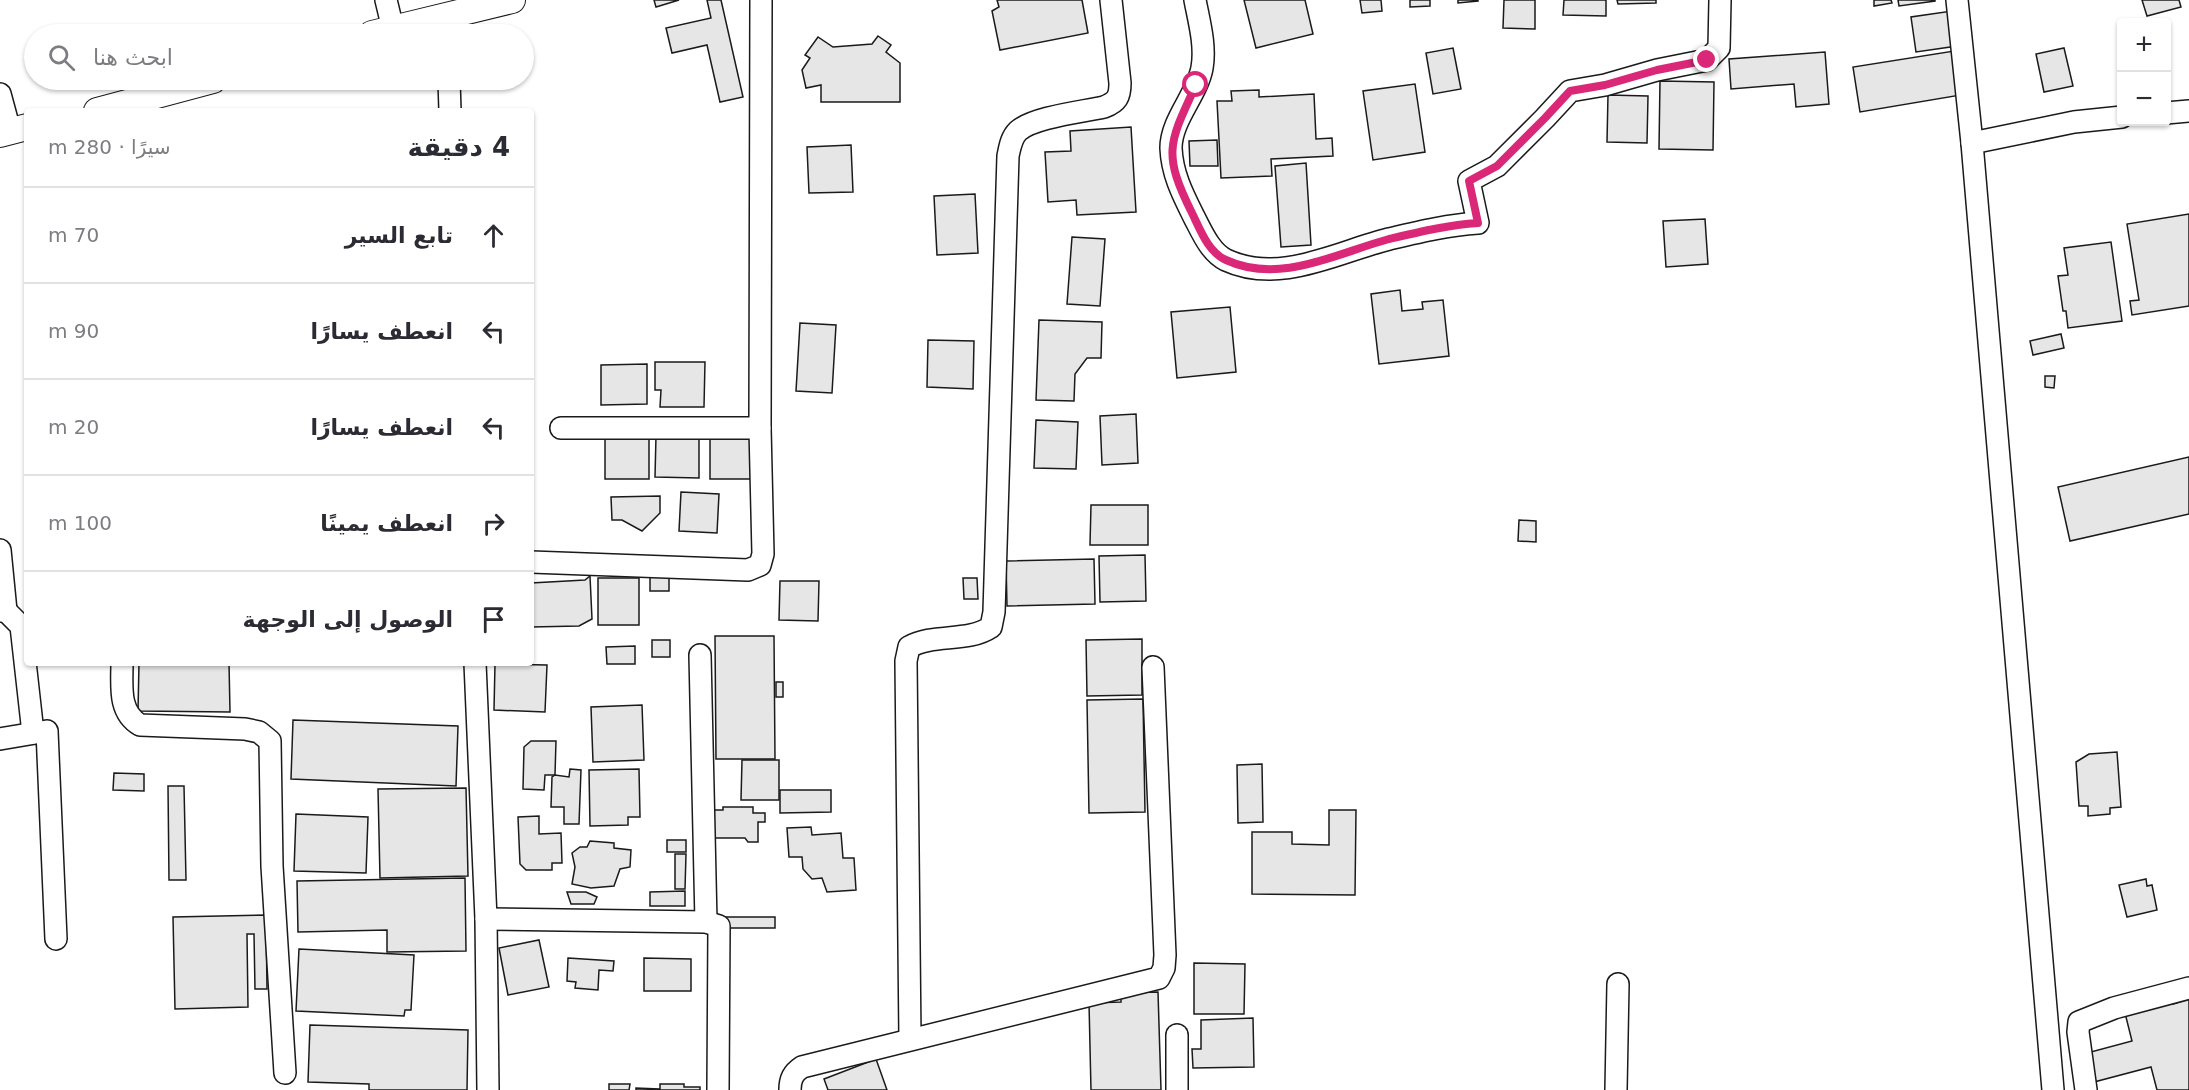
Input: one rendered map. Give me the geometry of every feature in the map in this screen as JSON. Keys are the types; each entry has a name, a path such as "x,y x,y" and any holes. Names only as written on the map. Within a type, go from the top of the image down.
{"main road":[{"path":"451,24 512,0"},
{"path":"126,108 182,90"}],"street":[{"path":"383,24 386,0"},
{"path":"534,562 748,570 760,565 763,554 760,428 761,0"},
{"path":"910,1038 906,661 909,647 920,641 980,634 991,627 994,612 1010,142 1018,131 1032,122 1114,103 1120,94 1120,82 1111,0"},
{"path":"1195,0 1203,50 1202,68 1171,145 1173,167 1181,191 1207,243 1224,259 1249,267 1281,268 1315,264 1388,240 1451,225 1478,223 1469,181 1497,166 1570,91 1605,85 1657,70 1707,60 1719,48 1720,0"},
{"path":"1957,0 1972,143 2053,1090"},
{"path":"449,90 450,108"},
{"path":"0,94 12,130"},
{"path":"2171,113 2189,111"},
{"path":"1972,143 2074,122 2117,117"},
{"path":"561,428 760,428"},
{"path":"0,550 3,611 21,626 24,653"},
{"path":"3,611 24,609"},
{"path":"700,655 706,922"},
{"path":"25,666 33,733"},
{"path":"122,666 125,710 130,719 140,725 246,729 259,732 270,741 272,866 285,1073"},
{"path":"475,666 486,920 488,1090"},
{"path":"790,1090 795,1072 802,1067 910,1038 1159,978 1164,968 1165,955 1153,667"},
{"path":"0,738 47,731 56,939"},
{"path":"486,920 706,922 719,926 718,1090"},
{"path":"1616,1090 1618,984"},
{"path":"2086,1090 2078,1032 2079,1022 2114,1008 2189,987"},
{"path":"1177,1035 1178,1090"}],"building":[{"path":"654,0 679,0 656,7"},
{"path":"707,0 721,0 743,97 720,102 707,45 672,53 666,28 711,18"},
{"path":"997,0 1082,0 1088,33 1000,50 992,11 999,7"},
{"path":"1244,0 1305,0 1313,34 1256,48"},
{"path":"1360,0 1381,0 1382,11 1362,13"},
{"path":"1410,0 1430,0 1430,6 1410,7"},
{"path":"1458,0 1478,0 1478,1 1458,3"},
{"path":"1504,0 1535,0 1535,29 1503,28"},
{"path":"1564,0 1606,0 1606,16 1563,15"},
{"path":"1617,0 1656,0 1656,3 1618,4"},
{"path":"1874,0 1891,0 1892,3 1874,6"},
{"path":"1898,0 1935,0 1935,1 1899,6"},
{"path":"2142,0 2179,0 2181,7 2147,16"},
{"path":"1952,11 1957,46 1916,52 1911,17"},
{"path":"878,36 891,45 886,52 900,63 900,102 821,102 821,85 806,88 802,70 810,58 805,55 818,37 833,47 872,44"},
{"path":"1453,48 1461,89 1433,94 1426,53"},
{"path":"2064,48 2073,86 2044,92 2036,54"},
{"path":"1954,51 1961,95 1860,112 1853,67"},
{"path":"1825,52 1829,104 1796,107 1794,84 1731,89 1729,59"},
{"path":"1660,81 1714,82 1713,150 1659,149"},
{"path":"1415,84 1425,152 1373,160 1363,91"},
{"path":"1259,90 1259,97 1314,94 1316,139 1332,138 1333,156 1271,159 1272,176 1221,178 1217,101 1232,101 1231,91"},
{"path":"1608,95 1648,96 1647,143 1607,142"},
{"path":"1131,127 1136,212 1077,215 1076,200 1048,202 1045,152 1071,151 1070,131"},
{"path":"1217,140 1218,166 1190,166 1189,141"},
{"path":"851,145 853,192 809,193 807,147"},
{"path":"1306,163 1311,245 1281,247 1275,166"},
{"path":"975,194 978,253 937,255 934,196"},
{"path":"2189,214 2189,306 2132,315 2130,301 2139,300 2127,224"},
{"path":"1705,219 1708,264 1666,267 1663,221"},
{"path":"1072,237 1105,239 1100,306 1067,304"},
{"path":"2111,242 2122,321 2068,328 2058,276 2068,275 2064,248"},
{"path":"1400,290 1402,311 1423,309 1422,302 1443,300 1449,356 1379,364 1371,294"},
{"path":"1230,307 1236,372 1177,378 1171,312"},
{"path":"1039,320 1102,322 1101,358 1087,358 1075,374 1074,401 1036,400"},
{"path":"800,323 836,325 832,393 796,391"},
{"path":"2061,334 2064,348 2033,355 2030,341"},
{"path":"928,340 974,341 973,389 927,387"},
{"path":"655,362 705,362 704,407 660,407 661,390 655,390"},
{"path":"647,364 647,404 601,405 601,365"},
{"path":"2045,376 2055,376 2054,388 2045,387"},
{"path":"1136,414 1138,463 1102,465 1100,416"},
{"path":"1036,420 1078,422 1076,469 1034,468"},
{"path":"656,436 699,436 699,478 655,477"},
{"path":"605,437 649,438 649,479 605,479"},
{"path":"710,437 754,437 753,479 710,479"},
{"path":"2189,457 2189,514 2070,541 2058,487"},
{"path":"681,492 719,494 717,533 679,531"},
{"path":"660,496 660,513 642,531 622,520 612,520 611,497"},
{"path":"1091,505 1148,505 1148,545 1090,545"},
{"path":"1519,520 1536,521 1536,542 1518,541"},
{"path":"1145,555 1146,601 1100,602 1099,556"},
{"path":"1094,559 1095,604 1007,606 1006,561"},
{"path":"590,576 592,619 579,626 534,627 534,583 585,580"},
{"path":"650,576 669,577 669,591 650,591"},
{"path":"598,578 639,578 639,625 598,625"},
{"path":"963,578 977,578 978,599 964,599"},
{"path":"780,581 819,581 818,621 779,620"},
{"path":"715,636 774,636 775,759 716,759"},
{"path":"1142,639 1142,695 1087,696 1086,640"},
{"path":"652,640 670,640 670,657 652,657"},
{"path":"635,646 635,664 607,664 606,647"},
{"path":"547,665 545,712 494,710 495,666"},
{"path":"139,666 229,666 230,712 138,711"},
{"path":"776,682 783,682 783,697 776,697"},
{"path":"1143,699 1145,812 1089,813 1087,700"},
{"path":"642,705 644,760 593,762 591,707"},
{"path":"293,720 458,726 456,786 291,779"},
{"path":"531,741 556,741 555,775 545,775 544,790 523,789 524,747"},
{"path":"2117,752 2121,807 2110,808 2110,814 2088,816 2088,806 2079,806 2076,762 2089,754"},
{"path":"742,760 779,760 779,800 741,800"},
{"path":"1262,764 1263,822 1238,823 1237,765"},
{"path":"570,769 581,770 579,824 564,824 564,807 551,807 552,777 555,775 569,777"},
{"path":"639,769 640,817 628,817 628,825 590,826 589,770"},
{"path":"114,773 144,774 144,791 113,790"},
{"path":"168,786 184,786 186,880 169,880"},
{"path":"466,788 468,876 380,878 378,789"},
{"path":"780,790 831,790 831,812 780,813"},
{"path":"723,807 753,807 753,813 765,813 765,822 758,822 758,842 748,842 745,838 713,838 713,810 723,810"},
{"path":"1329,810 1356,810 1355,895 1252,894 1252,832 1292,832 1292,844 1329,845"},
{"path":"296,814 368,817 366,873 294,871"},
{"path":"539,816 539,834 561,833 562,863 552,863 552,870 526,870 520,864 518,817"},
{"path":"811,827 812,835 841,833 843,858 854,858 856,890 827,892 822,878 812,879 803,869 802,857 789,857 787,828"},
{"path":"667,840 686,840 686,852 667,852"},
{"path":"590,841 614,843 614,848 631,850 630,867 620,869 614,886 591,888 572,884 575,867 572,853 580,847 587,847"},
{"path":"675,854 686,854 685,889 675,889"},
{"path":"465,878 466,951 387,952 387,930 298,932 297,881"},
{"path":"2146,879 2147,886 2152,885 2157,910 2127,917 2119,885"},
{"path":"685,891 685,906 650,906 650,892"},
{"path":"567,892 586,892 597,897 594,904 571,904"},
{"path":"266,915 267,989 255,989 254,934 247,934 248,1007 175,1009 173,917"},
{"path":"720,917 775,917 775,928 720,928"},
{"path":"539,940 549,987 508,995 499,948"},
{"path":"299,949 414,955 411,1010 405,1010 404,1016 296,1011"},
{"path":"568,958 614,961 613,971 599,970 598,990 575,988 576,982 567,981"},
{"path":"644,958 691,959 691,991 644,991"},
{"path":"1194,963 1245,964 1244,1014 1194,1014"},
{"path":"1158,992 1161,1090 1091,1090 1089,1003 1121,1002 1121,993"},
{"path":"2171,997 2173,1004 2189,999 2189,1090 2157,1090 2151,1067 2094,1082 2087,1053 2132,1041 2124,1009"},
{"path":"1253,1018 1254,1067 1193,1068 1192,1049 1201,1049 1201,1020"},
{"path":"310,1025 468,1030 467,1090 369,1090 369,1084 308,1082"},
{"path":"876,1059 887,1090 828,1090 824,1079"},
{"path":"609,1084 630,1084 629,1090 609,1090"},
{"path":"660,1084 684,1084 684,1087 700,1087 700,1090 636,1090 636,1088 660,1089"}],"route":[{"path":"1196,85 1171,145 1173,167 1181,191 1207,243 1224,259 1249,267 1281,268 1315,264 1388,240 1451,225 1478,223 1469,181 1497,166 1570,91 1605,85 1657,70 1707,60"}]}
